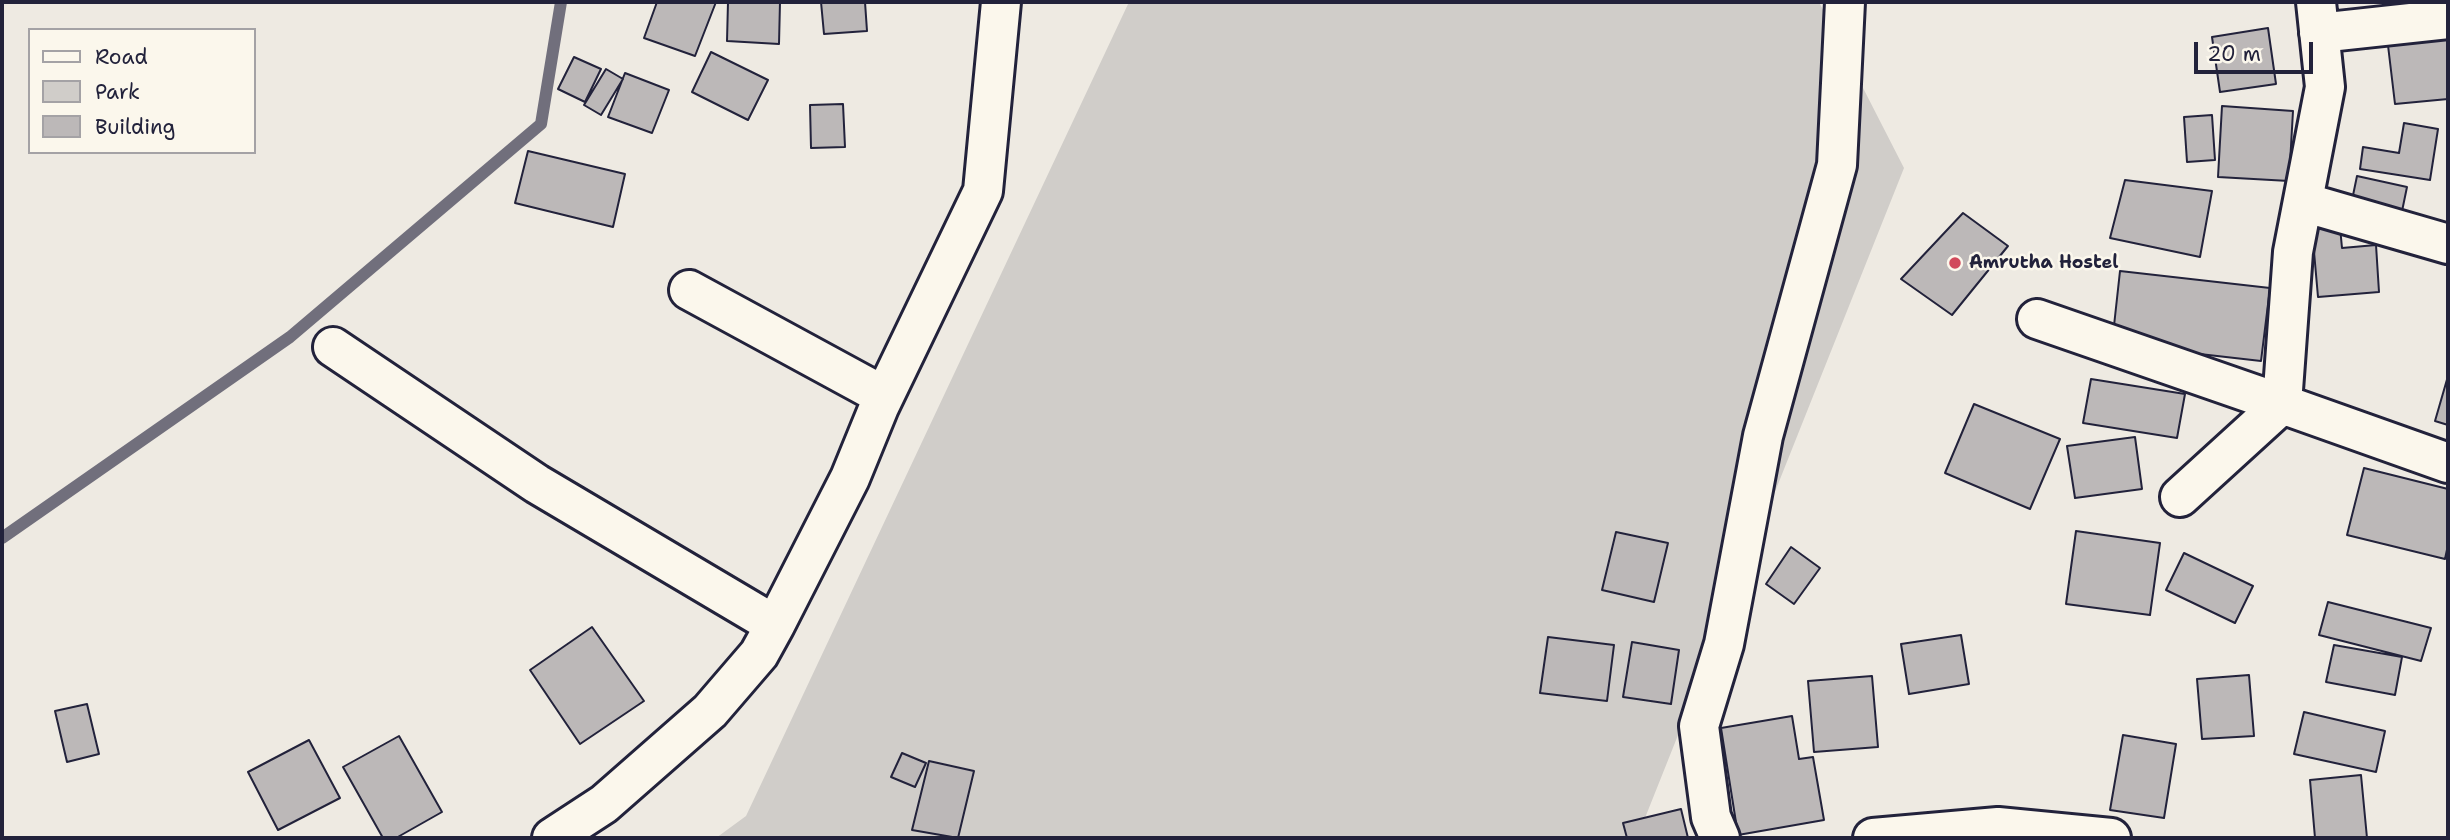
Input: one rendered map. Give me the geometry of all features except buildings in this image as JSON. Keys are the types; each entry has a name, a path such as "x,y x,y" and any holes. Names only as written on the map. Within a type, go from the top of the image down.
{"street":[{"path":"552,838 604,804 710,711 759,653 775,625 850,478 884,396 983,191 1001,2"},
{"path":"1720,838 1711,817 1699,726 1724,644 1763,436 1838,165 1845,2"},
{"path":"2180,497 2282,404 2293,252 2325,88 2317,17 2448,19"},
{"path":"2303,202 2448,244"},
{"path":"689,290 884,396"},
{"path":"2037,319 2448,463"},
{"path":"333,347 537,484 775,625"},
{"path":"1896,837 1998,827 2111,838"}],"green space":[{"path":"1129,2 1819,2 1904,168 1637,838 716,838 746,816"}],"waterway":[{"path":"2,538 290,337 541,124 561,2"}],"place":[{"name":"Amrutha Hostel","path":"1955,263"}]}
